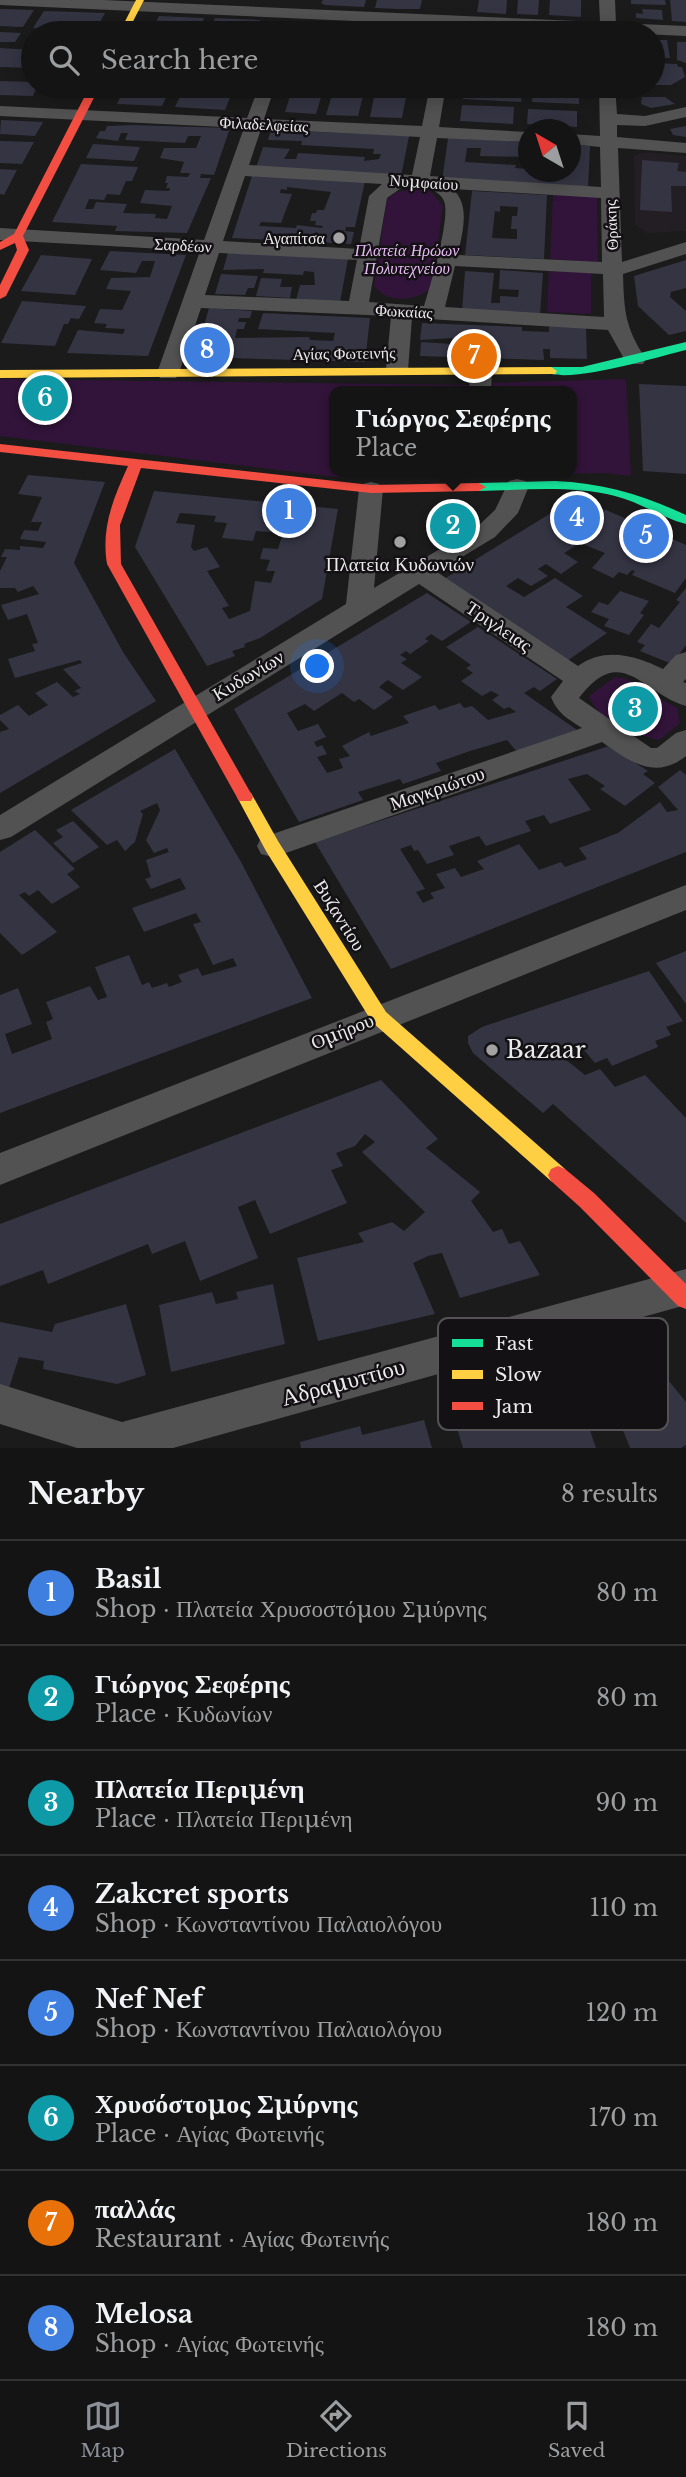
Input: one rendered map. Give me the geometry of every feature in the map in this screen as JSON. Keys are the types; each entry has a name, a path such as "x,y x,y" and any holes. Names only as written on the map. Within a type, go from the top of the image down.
{"street":[{"path":"0,0 295,7 402,21"},
{"path":"449,21 453,0"},
{"path":"607,0 608,21"},
{"path":"129,21 139,3"},
{"path":"665,31 686,31"},
{"path":"0,247 90,98"},
{"path":"169,373 263,98"},
{"path":"433,313 447,260 455,207 449,195 426,183 429,132 436,98"},
{"name":"Θράκης","path":"607,98 616,324 635,359"},
{"name":"Φιλαδελφείας","path":"0,111 518,136"},
{"path":"607,119 645,121 686,113"},
{"path":"581,140 686,148"},
{"name":"Νυμφαίου","path":"238,170 610,193"},
{"path":"358,308 378,195 399,181"},
{"path":"0,296 23,250 9,235"},
{"name":"Σαρδέων","path":"9,235 366,255"},
{"path":"447,260 614,269 686,248"},
{"name":"Φωκαίας","path":"193,301 616,324"},
{"path":"397,370 402,311"},
{"name":"Αγίας Φωτεινής","path":"0,374 397,370 481,382 582,371 686,346"},
{"path":"0,448 371,489 475,479 517,486 565,486 604,490 631,496 686,520"},
{"name":"Βυζαντίου","path":"136,464 110,527 108,547 114,564 272,846 379,1017 587,1200 684,1292"},
{"name":"Κυδωνίων","path":"0,829 486,532 506,513 517,486"},
{"path":"359,609 371,489"},
{"name":"Τριγλειας","path":"419,572 579,679"},
{"path":"686,661 676,690 626,662 614,660 600,665 579,679 565,697 568,705 603,731 655,760 667,756 686,740"},
{"name":"Μαγκριώτου","path":"272,846 603,731"},
{"name":"Ομήρου","path":"0,1169 686,897"},
{"name":"Αδραμυττίου","path":"589,1318 684,1292"},
{"name":"Αδραμυττίου","path":"0,1405 123,1445 438,1359"}],"shaded area":[{"path":"645,152 686,156 686,231 647,233 635,224 634,156"}],"green space":[{"name":"Πλατεία Ηρώων Πολυτεχνείου","path":"415,189 430,191 443,206 432,288 418,296 394,298 374,286 387,199 397,192"},
{"path":"553,195 597,197 598,262 550,259"},
{"path":"549,269 591,271 591,314 547,312"},
{"path":"0,379 468,385 329,386 329,476 0,436"},
{"path":"626,379 631,476 577,473 577,386 493,386 493,383"},
{"path":"615,677 627,679 677,708 680,723 659,740 618,726 609,720 600,713 589,696"}],"building":[{"path":"323,0 366,0 364,7 325,5 321,3"},
{"path":"377,0 422,0 420,9 396,9 375,8"},
{"path":"479,0 507,0 506,14 477,12"},
{"path":"518,0 539,0 538,15 517,14"},
{"path":"550,0 581,0 581,17 549,15"},
{"path":"631,0 665,0 666,5 631,4"},
{"path":"670,0 686,0 686,22 672,21"},
{"path":"0,9 34,10 27,21 21,21 21,27 0,26"},
{"path":"642,9 662,10 663,20 636,18 636,13 643,14"},
{"path":"44,11 105,13 101,21 38,21"},
{"path":"159,16 204,18 203,21 156,21"},
{"path":"215,18 260,20 260,21 214,21"},
{"path":"0,32 21,33 15,42 0,42"},
{"path":"665,40 667,40 670,58 665,58"},
{"path":"677,42 686,42 686,63 677,60"},
{"path":"0,48 21,49 21,68 0,67"},
{"path":"665,64 682,67 685,77 671,85 665,85"},
{"path":"0,81 21,82 21,96 0,95"},
{"path":"665,97 675,104 651,108 641,104 642,98"},
{"path":"120,98 166,98 162,106 117,104"},
{"path":"179,98 230,98 225,110 175,107"},
{"path":"289,98 321,98 316,114 285,112"},
{"path":"331,98 362,98 358,116 326,115"},
{"path":"374,98 406,98 402,118 370,117"},
{"path":"463,98 521,98 521,102"},
{"path":"532,98 579,98 579,104 532,102"},
{"path":"462,105 514,107 513,124 460,121"},
{"path":"528,109 577,111 577,119 527,119"},
{"path":"1,120 43,122 35,136 0,134"},
{"path":"107,126 230,128 214,175 201,174 200,178 211,178 187,233 115,231 117,226 52,222 81,164 138,167 132,181 126,181 120,195 107,194 104,200 89,199 85,209 93,209 96,202 127,204 123,213 156,214 155,218 167,219 172,206 140,203 145,190 169,191 170,188 166,188 168,183 165,183 167,176 188,177 190,173 180,173 184,162 160,158 164,148 196,148 201,136 188,136 185,143 125,140 128,133 121,133 118,141 96,138"},
{"path":"686,126 686,137 673,135 670,129"},
{"path":"271,130 409,136 401,176 256,168 263,147 290,149 284,159 296,159 298,153 365,157 364,161 379,159 381,154 373,154 374,149 301,145 302,141 268,140"},
{"path":"448,138 518,142 518,157 480,156 481,148 467,148 465,162 516,165 518,182 581,182 581,146 590,146 588,188 442,181"},
{"path":"0,141 34,142 22,164 0,163"},
{"path":"93,144 140,147 134,161 86,158"},
{"path":"642,160 679,163 677,171 686,172 686,186 671,186 672,212 640,210"},
{"path":"0,169 17,170 4,195 0,194"},
{"path":"252,176 365,181 355,227 346,227 345,231 354,232 351,244 232,238","holes":["287,187 331,192 324,210 312,213 310,221 316,221 315,225 323,226 322,228 297,225 296,228 259,226 261,222 281,223 292,194 280,193 281,189 287,190"]},
{"path":"472,191 547,195 544,259 465,255","holes":["500,206 518,207 517,216 512,216 511,229 517,229 517,239 492,238 495,211 500,212"]},
{"path":"110,251 186,255 148,356 67,353 78,330 123,334 125,329 105,328 107,324 94,323 100,309 122,310 131,291 106,289 111,278 150,277 155,261 142,261 136,273 100,270"},
{"path":"228,253 348,259 340,302 296,300 300,285 315,285 314,272 304,271 303,275 263,273 264,269 223,270"},
{"path":"41,255 92,259 75,295 21,291"},
{"path":"686,260 686,288 671,292 670,297 686,311 686,331 669,335 638,306 634,276"},
{"path":"500,270 543,273 540,315 462,311 465,271 494,273 491,303 500,303 500,296 518,297 519,290 499,289"},
{"path":"221,274 258,276 254,288 248,288 245,295 215,294"},
{"path":"261,278 282,279 280,287 292,287 290,298 256,296"},
{"path":"22,301 86,306 79,319 71,318 68,324 64,324 55,346 1,343"},
{"path":"209,308 252,311 250,318 239,318 238,322 246,322 244,329 237,329 235,338 309,337 310,340 333,341 335,333 258,329 263,313 370,318 365,362 195,357"},
{"path":"422,323 522,327 522,331 549,332 549,325 586,328 587,359 550,358 550,349 543,349 544,360 420,356 421,342 452,344 452,338 420,340"},
{"path":"639,384 686,386 686,474 643,471"},
{"path":"28,475 105,482 74,563 123,652 156,701 0,793 0,732 9,729 0,720 0,715 18,705 29,716 48,705 35,693 57,682 73,697 80,694 74,691 81,688 63,669 82,663 80,660 15,678 8,659 35,651 32,644 38,643 27,614 8,620 1,605 39,594 33,586 18,592 15,588 0,588 0,571 7,557 1,557 5,549 20,550 20,546 43,548 46,542 20,539 24,530 38,531 42,522 31,522 42,497 18,494"},
{"path":"154,491 338,509 322,599 260,638 244,644 245,647 232,651 235,656 207,666 135,547","holes":["180,513 216,516 214,522 227,523 222,538 253,541 256,531 283,533 278,549 263,548 260,559 270,560 266,571 275,571 271,583 255,581 250,611 229,619 222,608 229,606 207,571 220,567 207,547 194,551 191,547 195,525 176,523"]},
{"path":"556,510 606,510 686,545 686,578 675,593 632,575 635,571 632,570 627,575 619,572 613,578 592,568 605,553 580,543 564,553 578,562 561,574 546,564 538,569 548,576 531,586 518,578 506,586 524,597 555,578 583,596 566,607 607,633 567,661 444,579"},
{"path":"686,588 686,645 672,664 640,651 645,645 637,642 651,624 659,628 680,602 676,600"},
{"path":"620,591 649,601 640,613 644,615 629,635 604,626 609,619 591,612 599,602 608,605"},
{"path":"427,593 471,622 442,641 431,634 425,639 429,641 410,654 406,651 400,655 407,659 401,663 422,677 403,690 388,680 385,682 379,687 393,697 374,710 359,699 354,702 342,693 314,711 305,704 287,713 298,731 318,724 326,737 314,742 317,747 322,745 327,754 317,757 327,773 343,768 339,759 350,756 342,746 369,732 371,736 409,723 403,716 435,705 439,710 460,703 464,708 472,706 488,720 516,712 509,707 504,709 492,700 499,695 491,691 482,696 461,681 473,673 466,668 471,665 446,647 478,627 557,679 540,691 534,687 524,693 577,730 518,753 507,740 470,751 436,763 441,771 403,784 400,779 358,792 363,800 299,822 234,709"},
{"path":"609,746 648,771 643,774 655,783 625,806 600,789 605,786 587,774 568,779 591,810 550,824 544,815 525,821 531,831 486,846 479,836 449,846 454,855 427,864 418,850 414,851 411,845 400,849 425,889 416,892 423,903 434,898 430,893 445,888 436,874 455,868 461,877 484,869 477,861 519,844 539,870 561,862 565,867 587,859 579,848 618,833 660,802 667,812 678,810 658,787 680,770 686,775 686,852 391,969 315,842"},
{"path":"175,749 241,862 312,998 0,1113 0,995 18,988 32,1024 5,1034 12,1054 52,1039 46,1022 53,1019 46,1002 90,986 98,1000 107,997 95,967 129,955 142,985 149,982 152,988 167,983 169,987 182,982 178,975 198,968 202,976 237,966 233,958 213,965 193,924 201,922 196,913 144,932 132,908 186,889 180,878 151,889 145,879 151,877 146,860 169,852 167,848 154,853 146,840 160,810 157,803 140,811 143,814 135,842 125,851 117,840 107,845 71,810"},
{"path":"73,821 99,847 73,863 53,843 63,837 56,830"},
{"path":"35,830 75,869 67,874 80,887 52,904 38,890 29,896 25,892 19,895 57,932 22,955 0,933 0,852"},
{"path":"686,951 686,1004 656,963"},
{"path":"649,971 683,1021 666,1027 671,1035 655,1041 658,1047 612,1066 607,1058 595,1063 583,1049 565,1059 585,1075 600,1069 615,1087 645,1075 686,1118 686,1223 553,1104 543,1113 473,1053 468,1043 468,1036 482,1027"},
{"path":"381,1080 438,1139 426,1148 480,1192 471,1201 493,1232 502,1229 509,1244 520,1241 540,1275 460,1298 442,1253 428,1256 413,1263 435,1314 318,1341 297,1258 364,1242 358,1233 392,1222 404,1231 425,1212 362,1152 375,1142 365,1134 355,1146 336,1153 343,1166 331,1170 347,1203 270,1234 255,1200 238,1207 258,1258 200,1281 185,1241 152,1254 148,1244 48,1284 43,1270 0,1286 0,1224"},
{"path":"273,1284 285,1344 171,1372 159,1305 212,1292 216,1304 238,1299 236,1292"},
{"path":"126,1304 146,1375 117,1384 43,1369 44,1361 19,1357 9,1388 0,1386 0,1322 52,1332 55,1324"},
{"path":"668,1380 686,1402 686,1445 681,1448 630,1448 623,1430 668,1430"},
{"path":"424,1420 432,1448 301,1448 300,1442 360,1426 362,1435"},
{"path":"458,1430 590,1430 596,1448 463,1448"}],"traffic: fast":[{"path":"551,371 582,371 686,346"},
{"path":"479,487 575,486 613,491 638,498 686,520"}],"traffic: slow":[{"path":"129,21 140,0"},
{"path":"0,374 551,371"},
{"path":"245,797 272,846 379,1017 558,1175"}],"traffic: jam":[{"path":"0,247 18,236 89,98"},
{"path":"0,296 23,250 18,236"},
{"path":"0,448 371,489 479,487"},
{"path":"136,464 120,500 113,525 114,564 245,797"},
{"path":"558,1175 587,1200 686,1299"}],"place":[{"name":"Αγαπίτσα","path":"339,238"},
{"name":"Melosa","path":"207,350"},
{"name":"παλλάς","path":"474,356"},
{"name":"Χρυσόστομος Σμύρνης","path":"45,398"},
{"name":"Basil","path":"289,511"},
{"name":"Zakcret sports","path":"577,518"},
{"name":"Γιώργος Σεφέρης","path":"453,526"},
{"name":"Nef Nef","path":"646,536"},
{"name":"Πλατεία Κυδωνιών","path":"400,542"},
{"name":"Πλατεία Περιμένη","path":"635,709"},
{"name":"Bazaar","path":"492,1050"}]}
